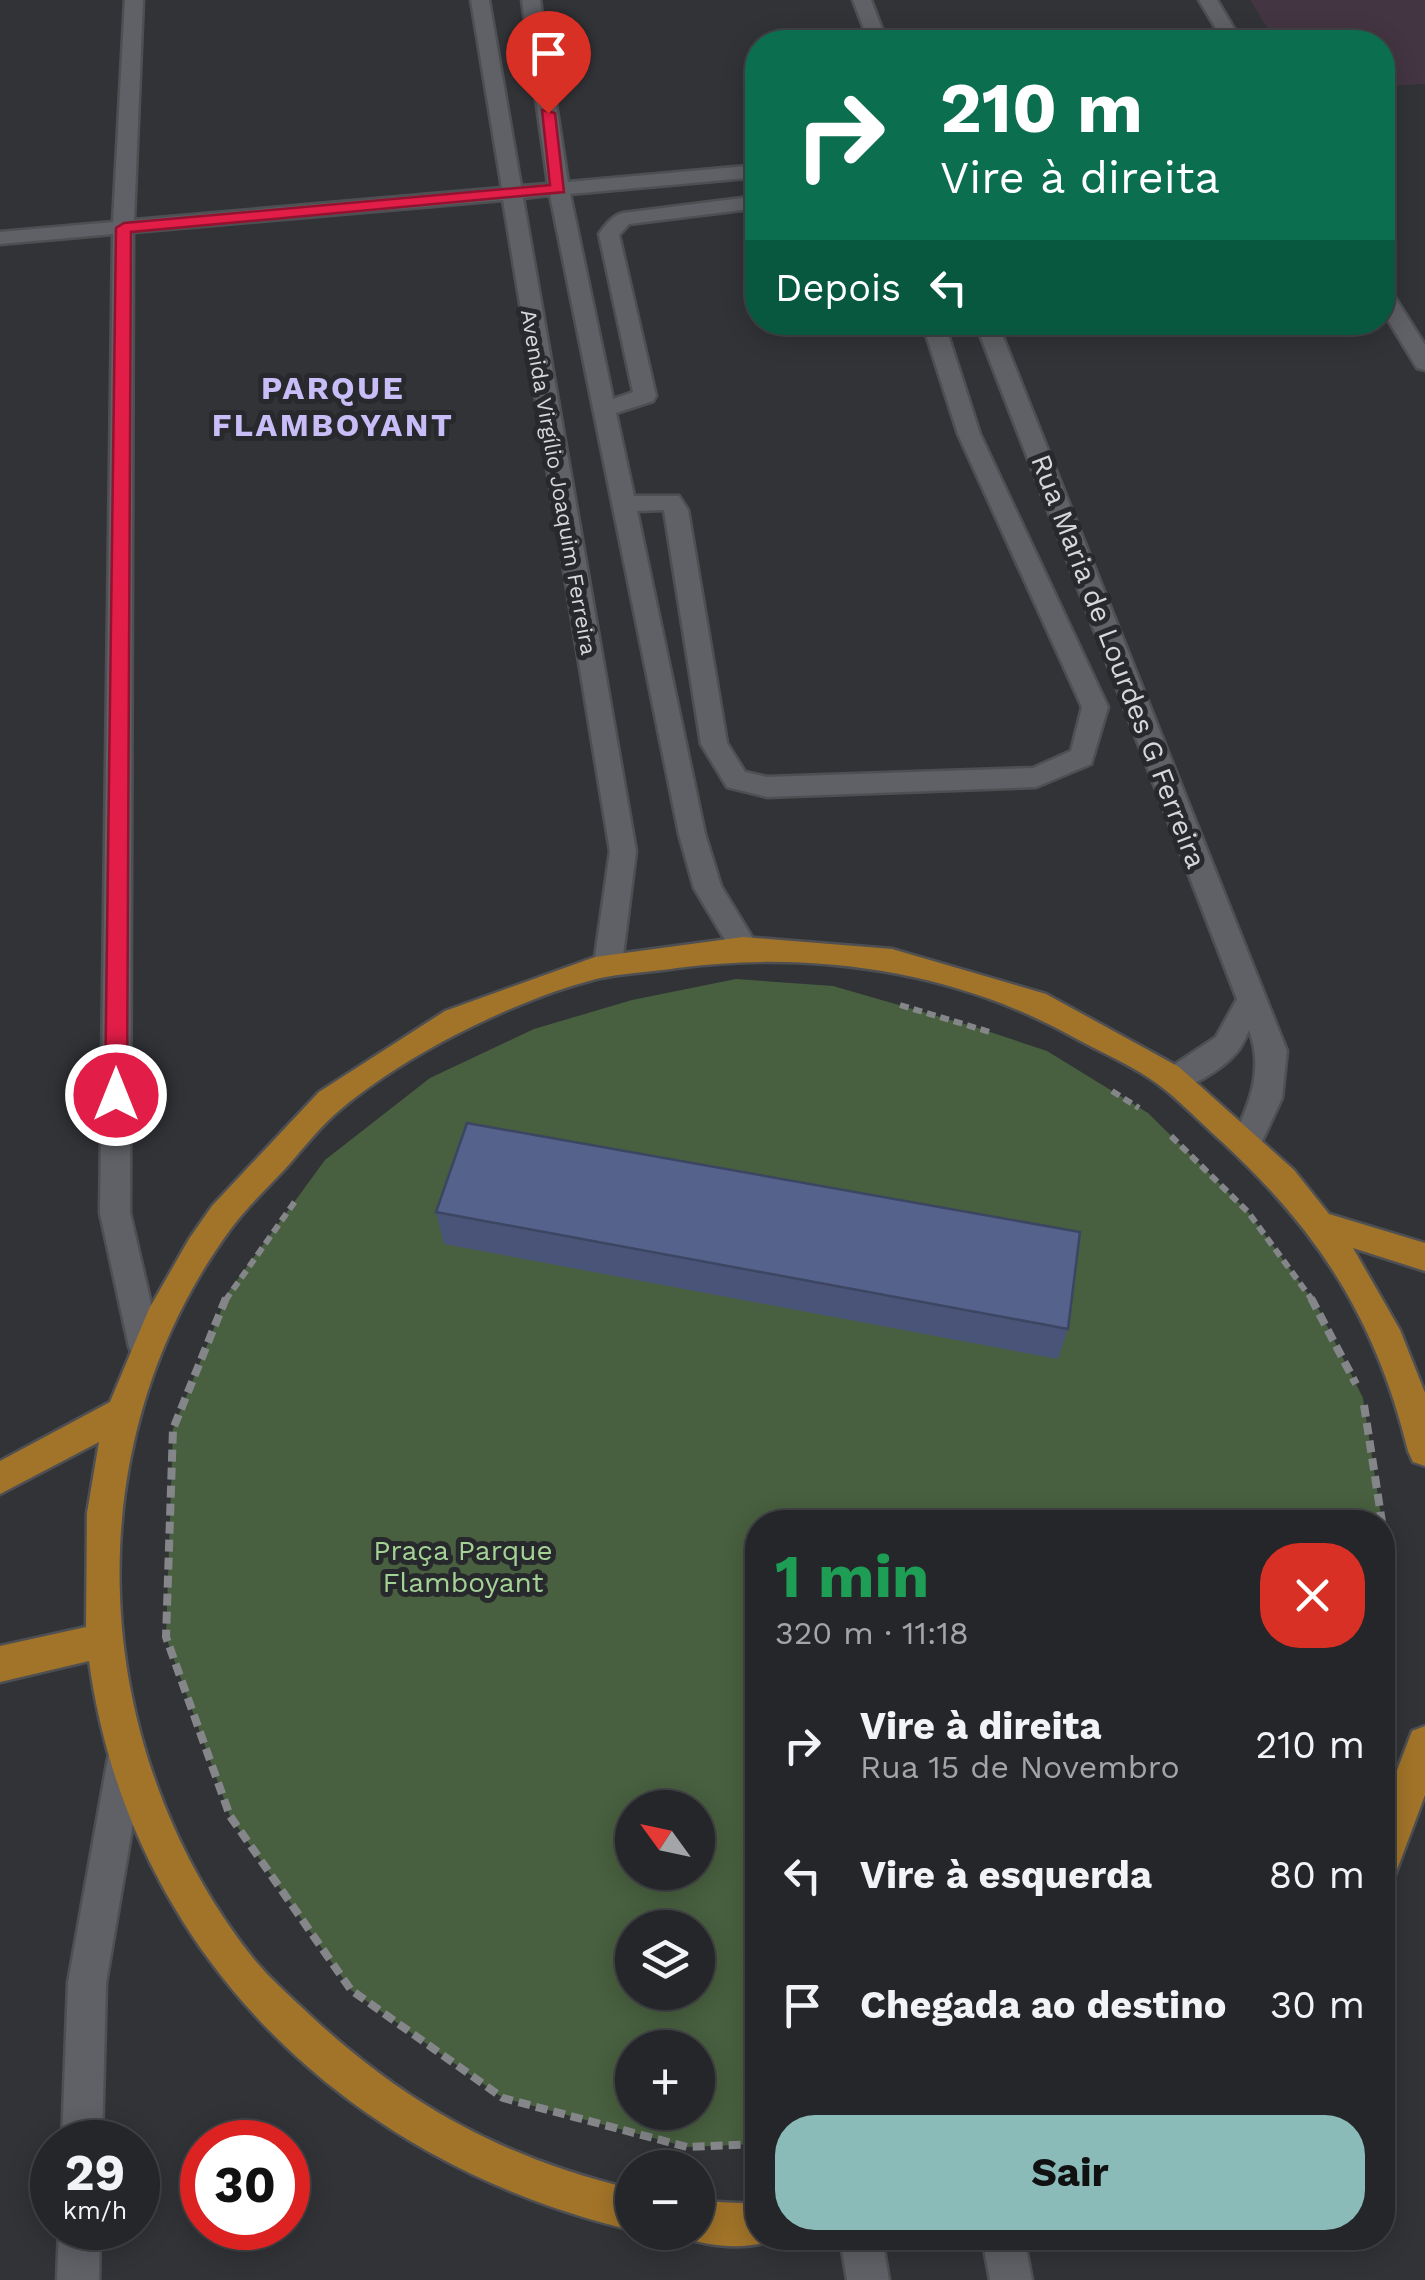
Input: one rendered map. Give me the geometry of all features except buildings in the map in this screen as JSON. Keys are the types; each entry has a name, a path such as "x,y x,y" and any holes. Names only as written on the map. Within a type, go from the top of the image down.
{"main road":[{"path":"615,2207 578,2199 450,2146 336,2070 243,1977 173,1871 126,1758 103,1641 100,1562 107,1485 123,1412 145,1348 191,1259 248,1180 315,1112 382,1061 454,1019 529,986 608,964 676,951 744,946 836,950 907,961 1013,991 1097,1029 1176,1079 1248,1139 1323,1226 1378,1315 1421,1408 1425,1451"},
{"path":"1323,1226 1425,1257"},
{"path":"0,1478 123,1412"},
{"path":"0,1664 103,1641"},
{"path":"1395,1828 1425,1748"},
{"path":"715,2223 745,2224"}],"street":[{"path":"134,0 124,228 115,1213 145,1348"},
{"name":"Avenida Virgílio Joaquim Ferreira","path":"480,0 509,193 623,851 608,964"},
{"name":"Avenida Virgílio Joaquim Ferreira","path":"531,0 558,189 692,834 708,888 744,946"},
{"path":"862,0 873,30"},
{"path":"1208,0 1227,30"},
{"path":"0,238 745,172"},
{"path":"604,410 644,396 609,234 623,218 745,204"},
{"path":"1395,313 1425,363"},
{"path":"624,504 662,499 670,501 676,510 714,744 736,780 767,787 1036,778 1082,756 1094,707 969,434 937,335"},
{"name":"Rua Maria de Lourdes G Ferreira","path":"991,335 1272,1051 1267,1098 1248,1139"},
{"path":"1176,1079 1226,1045 1252,998"},
{"path":"83,2120 87,1983 126,1758"},
{"path":"78,2280 79,2250"},
{"path":"863,2250 868,2280"},
{"path":"1006,2250 1012,2280"}],"path":[{"path":"886,1002 1011,1039"},
{"path":"1098,1082 1148,1113"},
{"path":"1163,1128 1248,1212 1317,1306 1363,1398 1380,1510"},
{"path":"304,1189 229,1292 173,1429 166,1637 230,1816 351,1990 503,2098 688,2148 745,2145"}],"shaded area":[{"path":"1250,0 1425,0 1425,84 1395,85 1395,30 1269,30"}],"green space":[{"name":"Praça Parque Flamboyant","path":"736,979 833,986 1047,1051 1148,1113 1248,1212 1317,1306 1363,1398 1380,1510 745,1510 745,2145 687,2147 623,2130 715,2130 715,2030 615,2030 615,2128 503,2098 351,1990 230,1816 166,1637 173,1429 229,1291 325,1160 430,1078 534,1029 632,1000"}],"district":[{"name":"PARQUE FLAMBOYANT","path":"333,406"}],"route":[{"path":"116,1095 124,228 558,189 548,113"}]}
